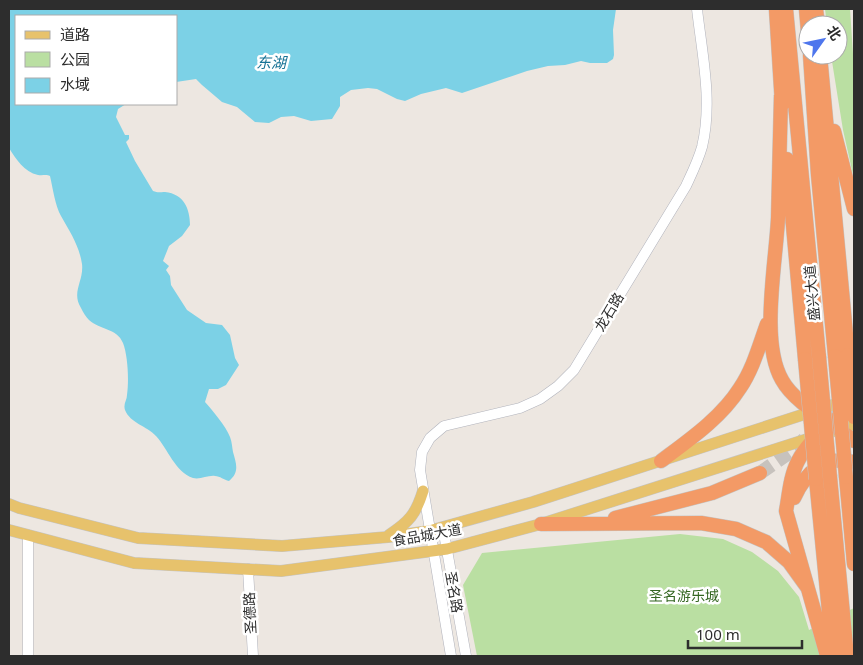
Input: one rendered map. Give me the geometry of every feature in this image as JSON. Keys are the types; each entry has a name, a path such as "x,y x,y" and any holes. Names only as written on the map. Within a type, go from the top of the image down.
{"highway":[{"path":"776,9 775,18 781,96 812,358"},
{"name":"盛兴大道","path":"786,9 812,358 833,579"},
{"name":"盛兴大道","path":"811,65 818,175 842,356 846,477 854,564"},
{"path":"821,65 842,356 854,417"},
{"path":"823,89 854,209"},
{"path":"781,96 778,218 771,311 771,345 774,364 782,381 795,397 854,441"},
{"path":"660,461 696,435 720,413 740,389 754,362 771,311"},
{"path":"827,656 786,510 797,462 815,437 835,426 854,400"},
{"path":"792,528 791,505 801,482 813,470 828,462 845,460 854,462"},
{"path":"593,524 712,493 760,472"},
{"path":"540,524 701,522 736,528 766,542 789,562 807,587"},
{"path":"833,579 833,656"},
{"path":"833,579 847,656"}],"main road":[{"name":"食品城大道","path":"9,504 138,538 282,546 388,537 443,528 533,502 814,411 854,400"},
{"path":"835,426 854,424"},
{"name":"食品城大道","path":"9,530 134,563 281,571 447,549 540,524 815,437"},
{"path":"388,537 411,519 418,508 423,490"}],"street":[{"name":"龙石路","path":"429,531 420,470 422,452 430,438 444,426 520,408 540,399 558,386 574,370 686,186 702,147 706,121 707,100 697,9"},
{"name":"圣名路","path":"443,528 466,656"},
{"name":"圣名路","path":"429,531 451,656"},
{"path":"28,535 28,656"},
{"name":"圣德路","path":"248,570 253,656"}],"green space":[{"path":"825,9 850,9 854,69 854,179 843,130 833,65 848,65 848,15 826,15"},
{"name":"圣名游乐城","path":"680,534 723,539 752,552 778,571 799,597 809,630 854,608 854,656 477,656 463,585 482,553"}],"water":[{"name":"东湖","path":"9,9 616,9 613,30 614,55 613,59 607,63 581,61 565,65 548,66 527,71 462,93 446,88 421,94 405,101 377,89 351,90 340,97 340,106 332,119 311,121 294,116 281,117 269,123 255,122 237,107 222,102 196,79 178,82 178,15 15,15 15,105 124,105 118,109 116,117 125,135 129,135 129,139 126,142 153,191 172,193 185,203 189,213 190,225 182,236 169,246 163,261 169,266 166,270 170,276 171,285 187,310 206,323 222,325 230,335 235,358 239,365 226,385 218,389 209,389 205,402 222,423 231,439 236,471 229,481 217,476 193,478 187,475 177,466 156,436 127,414 124,406 127,397 128,376 123,343 117,334 89,320 78,302 77,292 82,270 81,257 74,239 59,212 50,176 38,175 29,171 9,148"}],"tunnel":[{"path":"760,473 793,450 823,422 845,397"}]}
